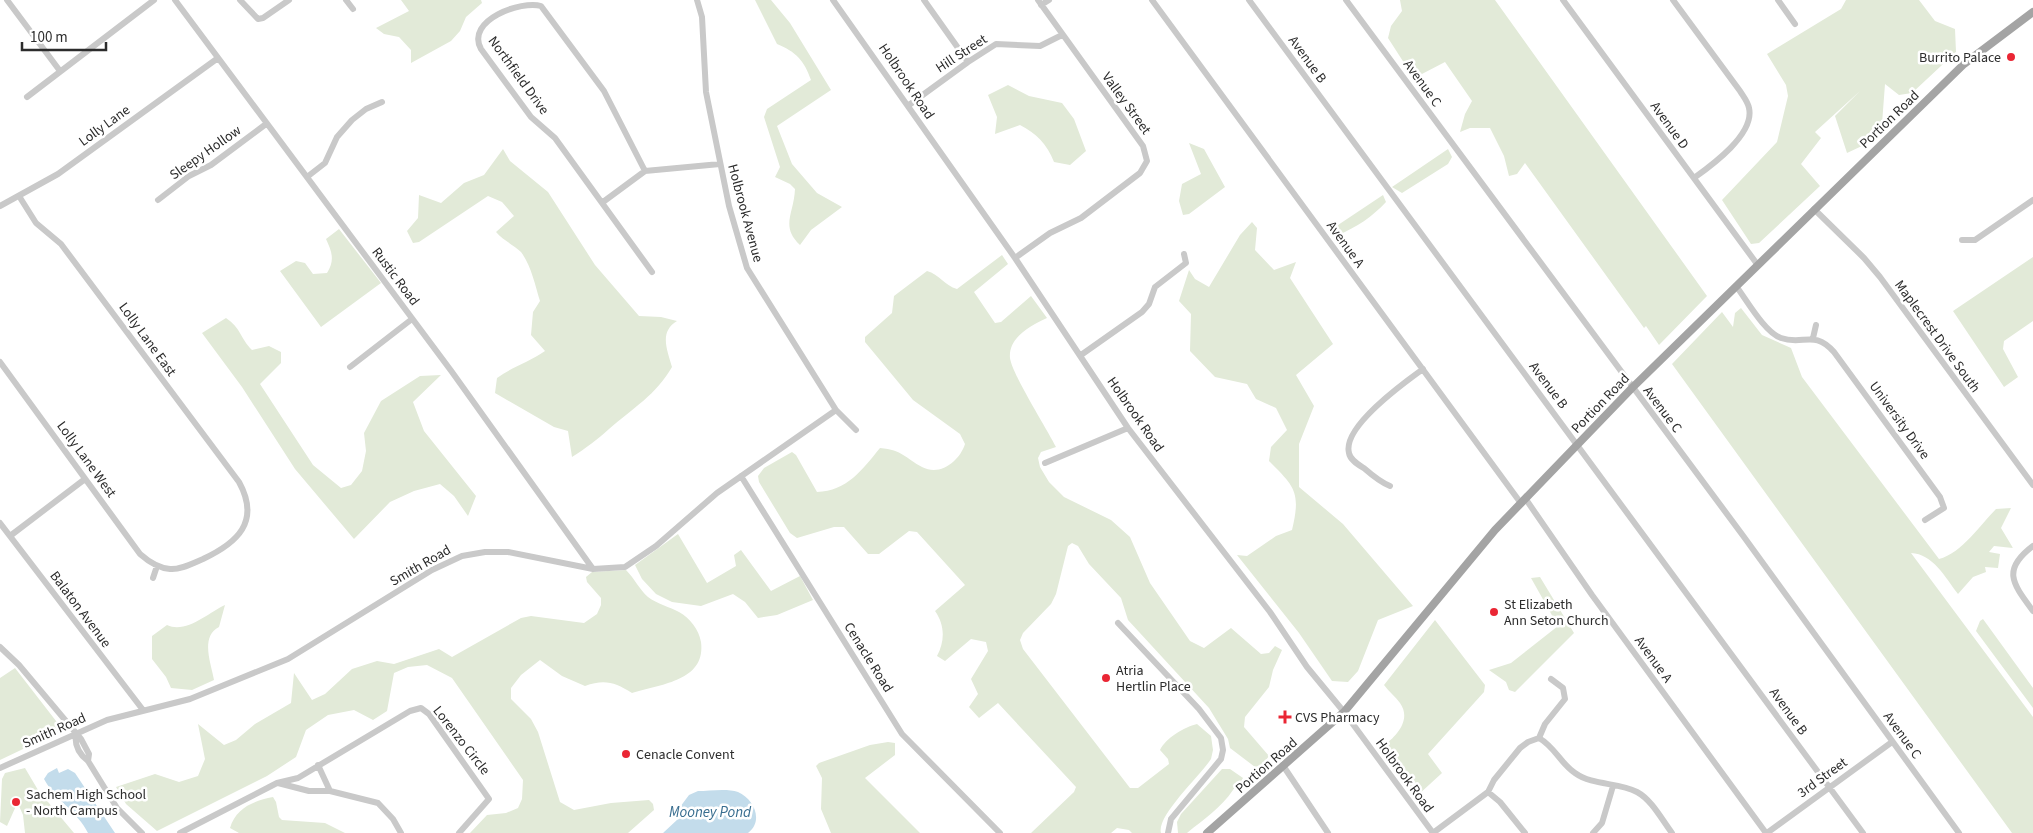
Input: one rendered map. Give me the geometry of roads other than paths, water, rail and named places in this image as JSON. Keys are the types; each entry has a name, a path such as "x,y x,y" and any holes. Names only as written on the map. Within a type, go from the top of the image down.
{"main road":[{"name":"Portion Road","path":"1207,833 1284,767 1344,712 1458,572 1523,500 1632,388 1964,64 2033,12"}],"street":[{"path":"7,0 60,71"},
{"path":"27,97 154,0"},
{"name":"Rustic Road","path":"175,0 594,568"},
{"path":"240,0 251,14 258,19 263,18 289,0"},
{"path":"346,0 353,9"},
{"name":"Holbrook Avenue","path":"697,0 702,17 706,92 720,164 747,268 836,410 856,430"},
{"name":"Holbrook Road","path":"833,0 909,105 950,168 1015,258 1128,428 1270,612 1307,667 1344,712 1433,833"},
{"path":"924,0 968,62"},
{"path":"1040,3 1049,0"},
{"name":"Avenue A","path":"1152,0 1423,369 1523,500 1766,833"},
{"name":"Avenue B","path":"1249,0 1863,833"},
{"name":"Avenue C","path":"1346,0 1959,833"},
{"name":"Avenue D","path":"1562,0 1757,264"},
{"path":"1673,0 1749,106 1748,122 1740,137 1712,164 1694,178"},
{"path":"1778,0 1795,24"},
{"name":"Northfield Drive","path":"645,171 604,91 540,6 533,1 524,1 487,18 478,31 477,40 481,49 531,117 555,138 652,272"},
{"name":"Valley Street","path":"1015,258 1050,233 1081,218 1140,173 1147,161 1143,146 1040,3"},
{"name":"Hill Street","path":"909,105 996,44 1040,46 1062,35"},
{"name":"Lolly Lane","path":"0,206 58,174 218,58"},
{"path":"307,177 325,163 337,137 352,120 366,108 382,102"},
{"name":"Sleepy Hollow","path":"158,200 189,176 211,165 266,124"},
{"path":"603,202 645,171 720,164"},
{"name":"Lolly Lane East","path":"19,196 36,223 61,244 112,310 239,482 247,504 244,527 235,540 225,548 177,569 157,566"},
{"path":"1962,240 1975,240 2033,200"},
{"name":"Maplecrest Drive South","path":"1814,209 1864,258 1880,277 2033,485"},
{"path":"1081,355 1142,312 1149,304 1155,287 1186,263 1184,254"},
{"path":"1736,286 1773,334 1788,339 1813,338 1816,325"},
{"path":"350,367 412,319"},
{"name":"University Drive","path":"1813,338 1822,341 1834,352 1940,497 1944,508 1925,520"},
{"name":"Lolly Lane West","path":"0,362 140,554 157,566"},
{"path":"1390,486 1382,483 1351,458 1348,450 1349,444 1368,413 1423,369"},
{"name":"Smith Road","path":"0,768 107,720 190,699 288,659 432,570 462,556 485,552 508,552 594,568 625,567 656,546 718,493 836,410"},
{"path":"1045,463 1128,428"},
{"name":"Cenacle Road","path":"741,476 902,734 1000,833"},
{"path":"10,536 85,479"},
{"name":"Balaton Avenue","path":"0,523 143,710"},
{"path":"2033,546 2020,556 2014,564 2012,574 2017,589 2033,611"},
{"path":"154,578 157,566"},
{"path":"1118,623 1199,709 1221,738 1223,750 1221,759 1171,819 1168,833"},
{"path":"0,647 19,665 76,733 89,754 88,761 117,808 142,833"},
{"path":"1433,833 1488,792 1494,780 1520,748 1528,742 1539,738 1545,724 1565,698 1563,688 1551,679"},
{"name":"Lorenzo Circle","path":"180,833 277,783 298,778 410,711 421,708 434,721 484,789 489,799 460,833"},
{"path":"1539,738 1550,745 1574,772 1587,779 1631,789 1643,795 1672,833"},
{"name":"3rd Street","path":"1766,833 1892,742"},
{"path":"318,765 330,790"},
{"path":"1284,767 1328,833"},
{"path":"277,783 309,791 330,790 378,803 393,819 401,833"},
{"path":"1594,833 1602,823 1613,786"},
{"path":"1488,792 1500,802 1525,833"}],"water":[{"path":"57,768 59,773 68,769 75,773 115,833 88,833 44,779 48,773"},
{"name":"Mooney Pond","path":"729,790 744,795 755,811 756,817 753,828 748,833 663,833 678,819 680,807 689,795 698,791"}],"place":[{"name":"Burrito Palace","path":"2011,57"},
{"name":"St Elizabeth Ann Seton Church","path":"1494,612"},
{"name":"Atria Hertlin Place","path":"1106,678"},
{"name":"CVS Pharmacy","path":"1285,717"},
{"name":"Cenacle Convent","path":"626,754"},
{"name":"Sachem High School - North Campus","path":"16,802"}]}
